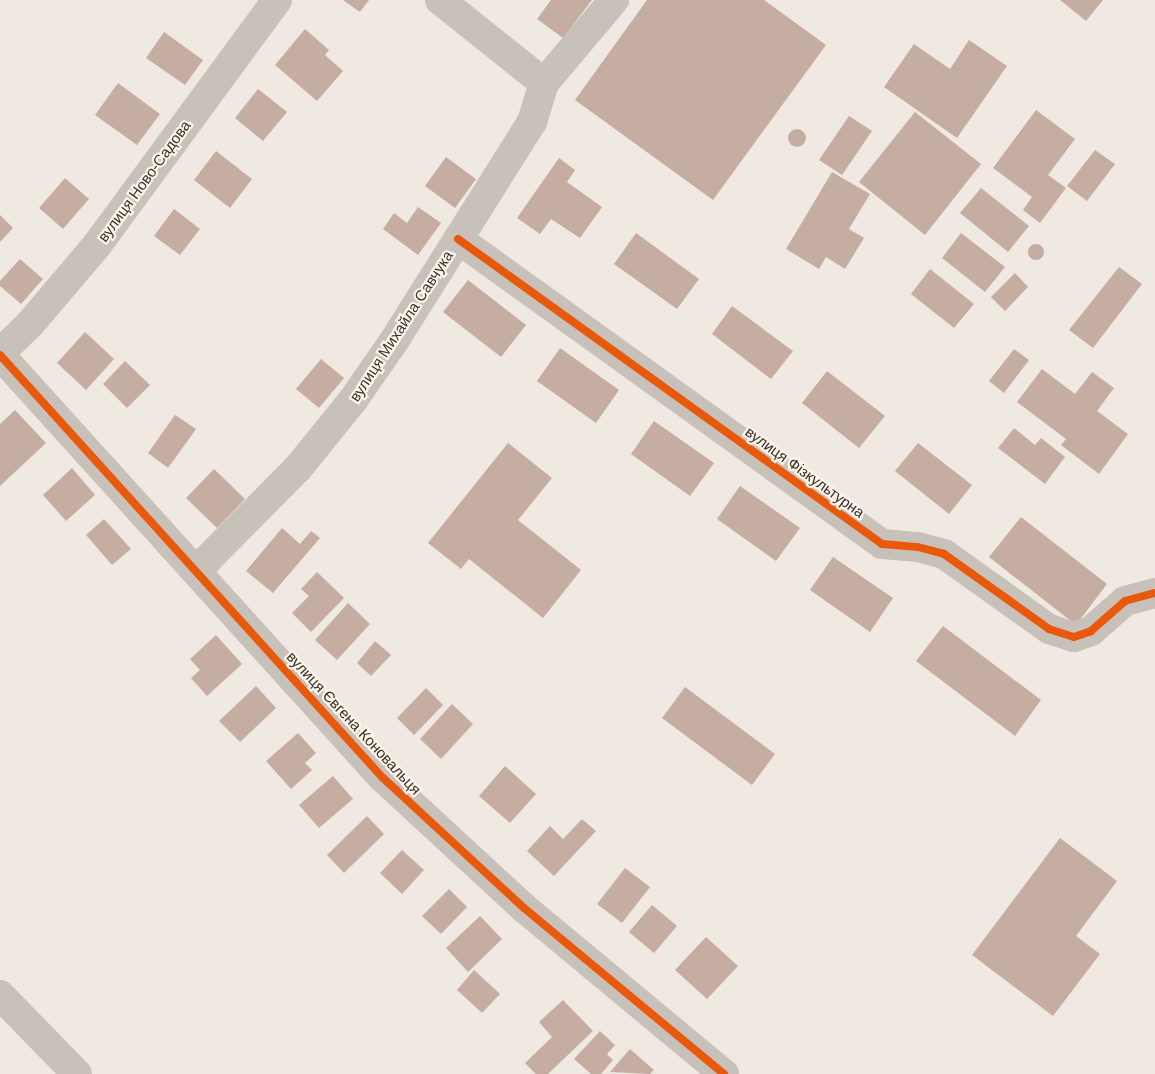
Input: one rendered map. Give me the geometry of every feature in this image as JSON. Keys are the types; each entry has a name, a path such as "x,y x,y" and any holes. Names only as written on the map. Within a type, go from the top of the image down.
{"street":[{"name":"вулиця Ново-Садова","path":"0,354 30,324 97,245 277,0"},
{"path":"440,0 544,83"},
{"name":"вулиця Михайла Савчука","path":"196,571 298,468 353,400 394,341 532,122 544,83 614,0"},
{"name":"вулиця Фізкультурна","path":"458,239 882,544 918,547 944,554 1049,629 1074,637 1091,631 1125,601 1155,593"},
{"name":"вулиця Євгена Коновальця","path":"0,354 382,777 524,908 724,1074"},
{"path":"0,995 77,1074"}],"building":[{"path":"343,0 369,0 360,12"},
{"path":"551,0 592,0 563,38 537,19"},
{"path":"647,0 764,0 826,45 713,200 575,100"},
{"path":"1060,0 1103,0 1086,21"},
{"path":"305,29 329,50 325,55 343,71 317,101 275,65"},
{"path":"164,32 203,60 185,85 146,58"},
{"path":"969,40 1007,66 957,138 884,87 914,44 950,69"},
{"path":"118,83 160,114 137,145 95,115"},
{"path":"258,89 287,112 263,141 235,118"},
{"path":"1036,110 1075,139 1048,175 1066,188 1040,223 1023,210 1032,197 993,168"},
{"path":"915,112 981,164 925,235 859,182"},
{"path":"849,116 872,131 842,175 819,160"},
{"path":"797,129 803,132 806,138 803,144 797,147 791,144 788,138 791,132"},
{"path":"1095,150 1115,164 1087,201 1067,186"},
{"path":"216,151 252,179 230,208 194,180"},
{"path":"446,157 476,179 455,208 425,186"},
{"path":"559,158 575,170 567,182 602,207 580,238 551,219 540,234 517,218"},
{"path":"832,172 870,194 849,229 864,238 845,269 826,257 819,269 786,249"},
{"path":"65,178 89,199 63,229 39,208"},
{"path":"981,188 1029,226 1008,252 960,213"},
{"path":"418,207 441,223 418,255 383,229 394,213 407,223"},
{"path":"174,209 200,229 180,255 154,236"},
{"path":"0,215 13,228 0,242"},
{"path":"636,233 699,279 677,309 614,264"},
{"path":"961,233 1005,267 985,292 942,258"},
{"path":"1036,244 1044,252 1036,260 1028,252"},
{"path":"20,259 43,279 21,304 0,286 0,281"},
{"path":"1119,267 1142,284 1093,348 1069,330"},
{"path":"930,269 974,304 954,328 911,294"},
{"path":"1015,273 1028,287 1005,311 991,297"},
{"path":"468,280 526,325 501,357 443,312"},
{"path":"732,306 793,351 771,379 712,334"},
{"path":"85,332 114,359 86,390 57,363"},
{"path":"560,348 619,390 596,423 537,381"},
{"path":"1014,349 1029,360 1004,393 989,381"},
{"path":"321,359 344,378 319,408 296,389"},
{"path":"125,361 150,385 127,408 103,384"},
{"path":"1042,369 1075,394 1092,372 1114,388 1097,411 1128,434 1099,474 1061,445 1066,439 1017,402"},
{"path":"827,371 885,416 859,448 802,403"},
{"path":"15,410 46,443 0,486 0,424"},
{"path":"175,415 196,429 168,468 148,453"},
{"path":"654,421 714,463 690,496 631,454"},
{"path":"1014,428 1035,445 1041,438 1065,457 1045,484 998,448"},
{"path":"508,443 552,478 518,520 581,570 543,618 469,559 461,569 428,543"},
{"path":"918,443 972,485 949,514 895,471"},
{"path":"72,468 95,495 66,521 43,495"},
{"path":"214,469 245,499 217,528 186,498"},
{"path":"740,486 800,528 776,561 717,519"},
{"path":"1021,517 1107,584 1076,625 989,557"},
{"path":"104,519 131,549 112,565 86,535"},
{"path":"282,528 300,544 311,531 320,538 273,593 246,571"},
{"path":"833,557 893,598 870,632 810,590"},
{"path":"317,572 344,598 311,632 292,613 309,596 301,589"},
{"path":"348,603 370,624 337,660 315,640"},
{"path":"943,626 1041,700 1015,736 916,661"},
{"path":"216,635 242,664 207,696 191,678 200,670 190,659"},
{"path":"375,641 391,655 371,676 357,663"},
{"path":"256,686 276,708 240,742 219,721"},
{"path":"685,687 775,754 752,785 662,718"},
{"path":"426,688 443,705 414,735 397,718"},
{"path":"452,704 473,724 441,759 420,739"},
{"path":"298,733 316,753 305,763 312,770 291,789 266,761"},
{"path":"505,766 536,794 510,823 479,796"},
{"path":"333,776 353,799 319,828 299,805"},
{"path":"367,816 384,834 344,873 327,855"},
{"path":"582,819 596,831 554,876 527,851 550,826 563,839"},
{"path":"1060,838 1117,881 1076,936 1100,954 1053,1016 972,955"},
{"path":"402,850 424,870 402,894 380,873"},
{"path":"625,868 650,887 622,923 597,904"},
{"path":"449,889 467,907 441,934 422,916"},
{"path":"652,905 677,926 654,953 629,932"},
{"path":"480,916 502,939 468,972 446,948"},
{"path":"706,937 738,966 707,999 675,970"},
{"path":"474,970 500,994 482,1013 457,990"},
{"path":"563,1000 593,1031 548,1074 536,1074 525,1063 552,1037 539,1022"},
{"path":"600,1031 615,1045 607,1054 613,1060 601,1074 591,1074 574,1059"},
{"path":"630,1049 654,1070 650,1074 610,1072"}],"cycle path":[{"path":"458,239 882,544 918,547 944,554 1049,629 1074,637 1091,631 1125,601 1155,593"},
{"path":"0,355 382,777 524,908 724,1074"}]}
